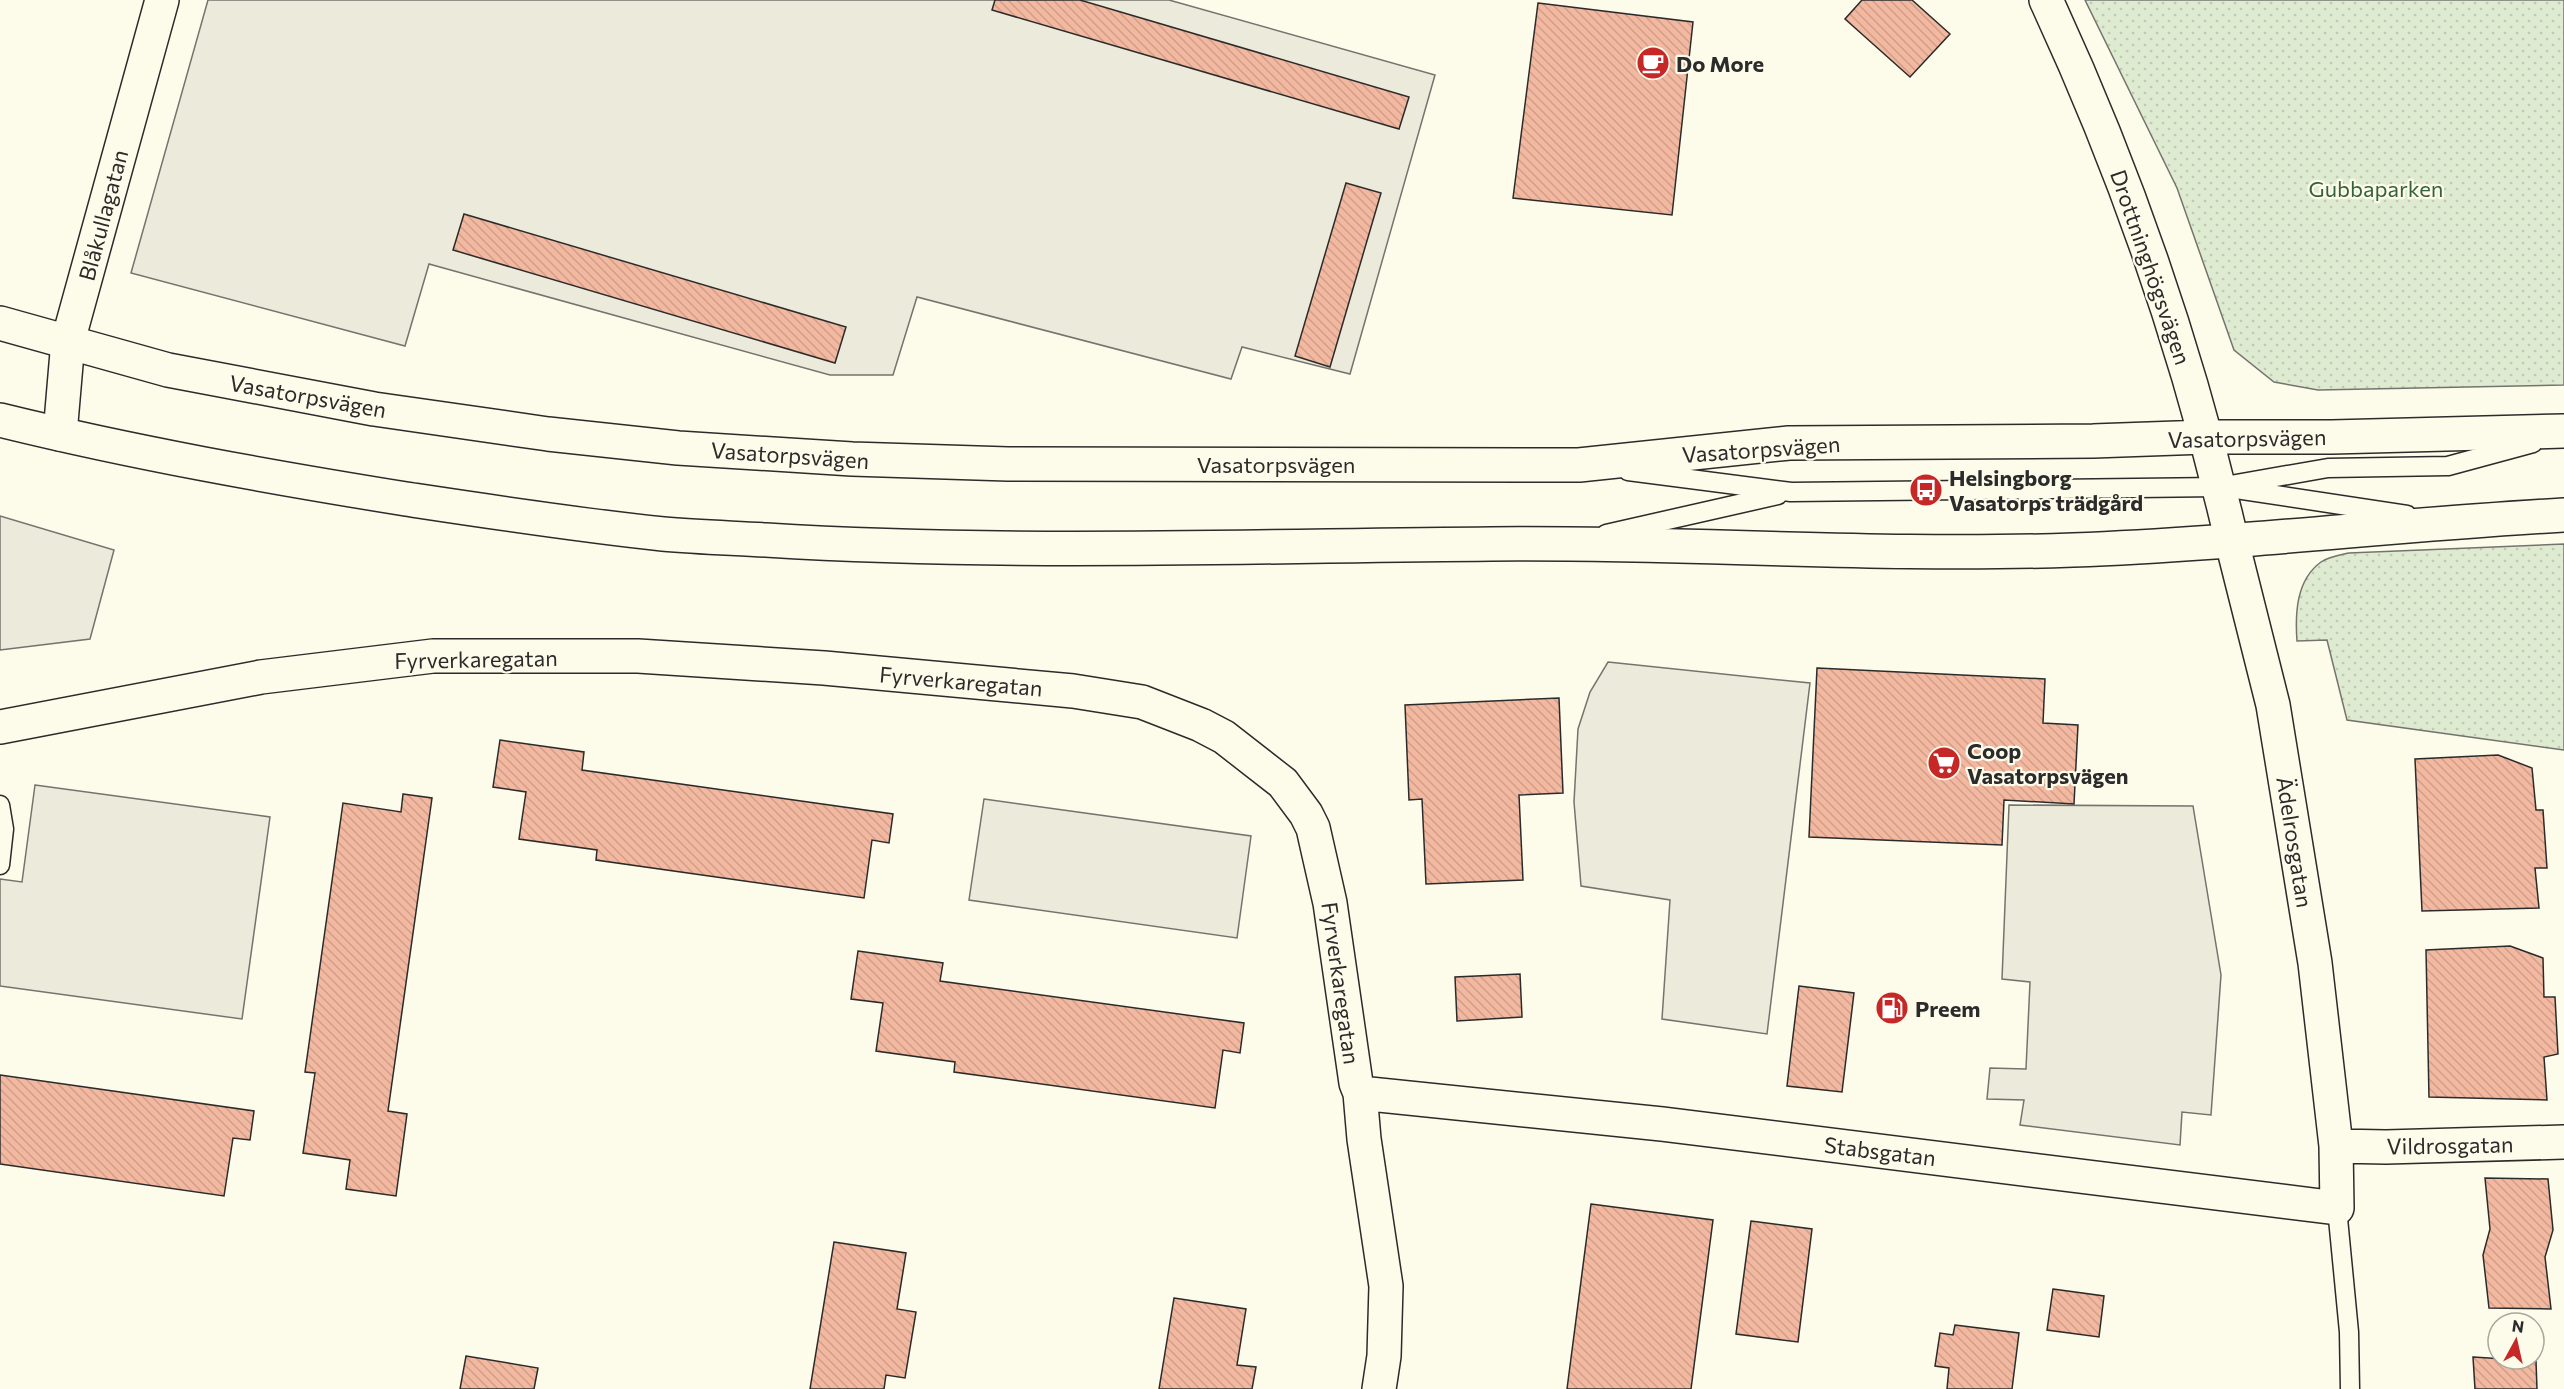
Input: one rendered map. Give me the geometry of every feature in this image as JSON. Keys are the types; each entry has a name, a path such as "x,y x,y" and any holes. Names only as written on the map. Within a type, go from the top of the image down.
{"main road":[{"name":"Blåkullagatan","path":"60,434 68,341 162,0"},
{"name":"Drottninghögsvägen","path":"2046,0 2080,73 2144,239 2186,362 2232,542"},
{"name":"Vasatorpsvägen","path":"0,323 168,370 299,396 548,434 678,448 852,459 997,463 1579,465 1789,443 2093,441 2205,437 2564,433"},
{"path":"0,420 284,479 536,519 668,534 836,544 990,549 1564,543 1935,552 2073,550 2232,542 2451,522 2564,515"},
{"name":"Ädelrosgatan","path":"2232,542 2273,705 2315,963 2336,1146"},
{"name":"Fyrverkaregatan","path":"0,727 261,677 434,656 638,656 824,668 1073,691 1142,702 1193,721 1224,737 1283,783 1306,814 1313,828 1326,883 1356,1083 1360,1093 1364,1139 1386,1286 1384,1356 1379,1389"},
{"name":"Stabsgatan","path":"1360,1093 1662,1124 2337,1208"},
{"name":"Vildrosgatan","path":"2336,1146 2386,1147 2564,1142"},
{"path":"2336,1146 2337,1208"}],"lane":[{"path":"0,334 68,341"},
{"path":"1579,465 1791,492 2219,487 2328,468 2448,466 2564,433"},
{"path":"2219,487 2451,522"},
{"path":"1564,543 1791,492"},
{"path":"0,805 4,829 0,865"},
{"path":"2337,1208 2349,1322 2350,1389"}],"green space":[{"name":"Gubbaparken","path":"2085,0 2564,0 2564,385 2318,390 2274,382 2234,350 2177,188"},
{"path":"2564,544 2564,750 2347,720 2327,640 2297,641 2297,609 2306,578 2321,562 2331,557 2349,553"}],"shaded area":[{"path":"208,0 1169,0 1435,75 1350,374 1242,347 1231,379 917,297 893,375 830,375 429,264 405,346 131,273"},
{"path":"0,516 114,550 90,639 0,650"},
{"path":"1608,662 1810,683 1767,1034 1662,1019 1670,900 1581,886 1574,802 1578,729 1590,692"},
{"path":"35,785 270,817 242,1019 0,986 0,879 22,882"},
{"path":"984,799 1251,836 1237,938 969,900"},
{"path":"2009,805 2193,806 2221,975 2211,1115 2182,1112 2180,1145 2020,1125 2024,1100 1987,1099 1990,1068 2026,1069 2030,982 2002,979"}],"building":[{"path":"995,0 1080,0 1409,97 1399,129 992,10"},
{"path":"1862,0 1912,0 1950,34 1910,77 1845,19"},
{"path":"1538,3 1693,22 1672,215 1513,198"},
{"path":"1346,183 1381,193 1330,367 1295,356"},
{"path":"464,214 846,327 835,363 453,250"},
{"name":"Coop Vasatorpsvägen","path":"1817,668 2045,679 2043,723 2078,725 2074,804 2004,800 2002,845 1809,837"},
{"path":"1559,698 1563,793 1519,795 1523,880 1426,884 1422,799 1409,800 1405,705"},
{"path":"500,740 584,752 582,770 893,814 889,843 872,840 864,898 596,860 597,850 519,839 526,792 493,787"},
{"path":"2498,755 2532,768 2536,810 2543,810 2547,868 2535,868 2539,908 2422,911 2415,759"},
{"path":"403,794 432,798 388,1111 407,1114 396,1196 346,1189 350,1160 303,1153 315,1073 305,1072 343,803 401,812"},
{"path":"2510,946 2543,958 2544,997 2555,997 2558,1054 2544,1057 2547,1100 2429,1097 2426,950"},
{"path":"858,951 943,963 940,981 1244,1023 1240,1053 1223,1050 1215,1108 954,1072 955,1062 876,1051 883,1003 851,999"},
{"path":"1520,974 1522,1017 1457,1021 1455,977"},
{"path":"1799,986 1854,993 1842,1092 1787,1086"},
{"path":"0,1075 254,1111 250,1140 233,1138 224,1196 0,1164"},
{"path":"2485,1178 2548,1179 2553,1230 2545,1257 2551,1309 2489,1308 2483,1255 2490,1229"},
{"path":"1591,1204 1713,1220 1691,1389 1567,1389"},
{"path":"1751,1221 1812,1229 1798,1342 1736,1334"},
{"path":"834,1242 906,1253 897,1309 916,1312 905,1378 886,1375 884,1389 810,1389"},
{"path":"2053,1289 2104,1296 2099,1337 2047,1330"},
{"path":"1174,1298 1246,1309 1237,1365 1256,1367 1252,1389 1159,1389"},
{"path":"1955,1325 2019,1333 2012,1389 1947,1389 1949,1368 1935,1366 1940,1333 1953,1335"},
{"path":"466,1356 538,1368 534,1389 460,1389"},
{"path":"2473,1357 2486,1358 2486,1371 2536,1371 2537,1389 2475,1389"}],"place":[{"name":"Do More","path":"1653,63"},
{"name":"Helsingborg Vasatorps trädgård","path":"1926,490"},
{"name":"Coop Vasatorpsvägen","path":"1944,763"},
{"name":"Preem","path":"1892,1008"}]}
